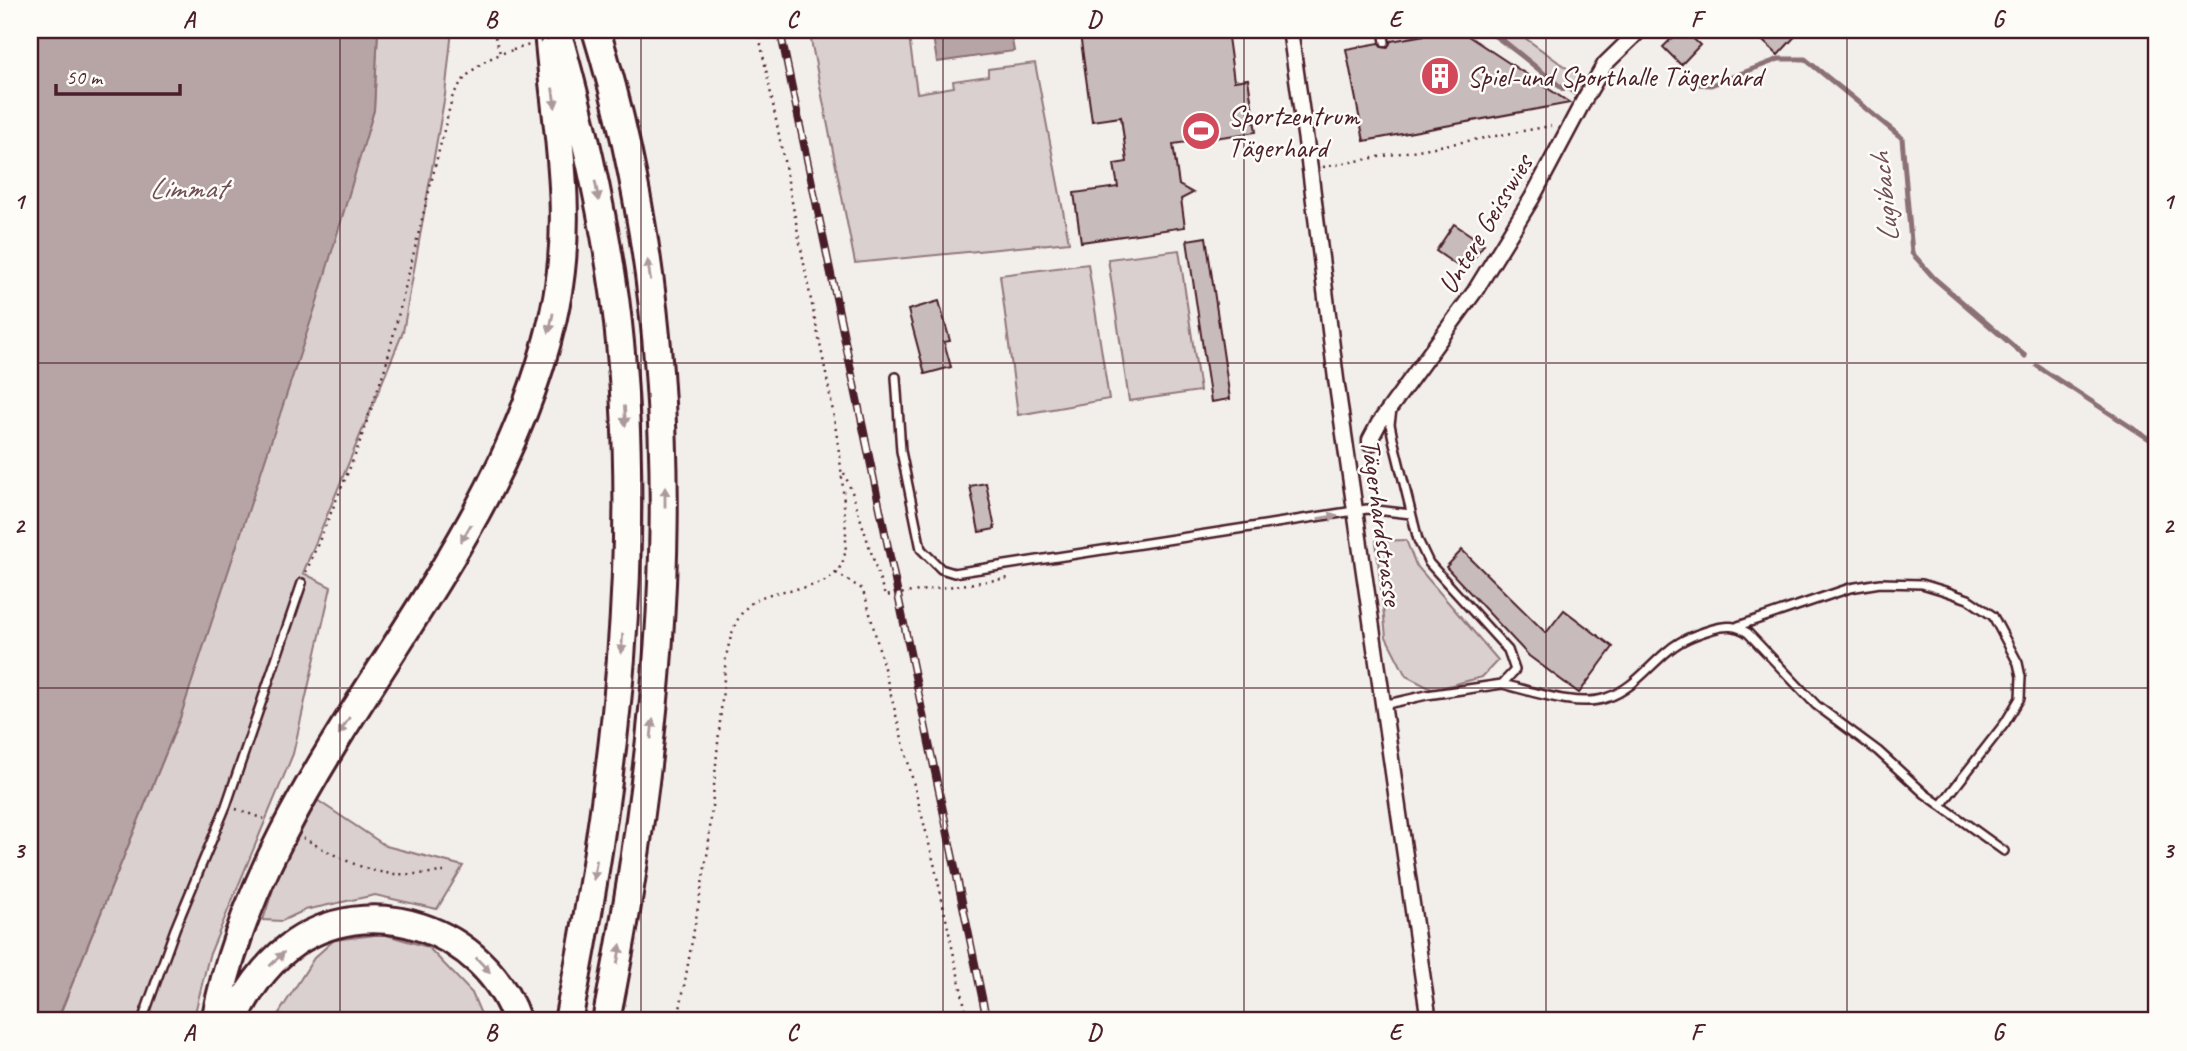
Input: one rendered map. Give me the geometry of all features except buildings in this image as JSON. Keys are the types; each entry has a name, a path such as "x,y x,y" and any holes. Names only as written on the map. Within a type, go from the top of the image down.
{"highway":[{"path":"215,1021 235,944 282,834 326,755 465,534 504,460 533,391 557,298 565,218 564,174 548,30"},
{"path":"556,30 592,167 610,265 623,387 627,486 624,608 613,741 593,883 568,1021"},
{"path":"596,30 629,159 646,248 657,339 665,474 663,578 655,700 635,856 606,1021"},
{"path":"234,1021 253,986 272,962 288,948 326,928 352,921 380,919 418,925 461,946 484,964 499,983 517,1021"}],"street":[{"name":"Tägerhardstrasse","path":"1290,30 1355,513 1429,1021"},
{"name":"Untere Geisswies","path":"1370,444 1379,423 1475,291 1532,198 1605,64 1640,30"}],"lane":[{"path":"1383,30 1385,42"},
{"path":"895,377 901,451 921,549 941,569 954,573 1355,513 1367,509 1411,514"},
{"path":"1392,406 1393,439 1418,540 1429,563 1508,650 1515,670 1502,684"},
{"path":"142,1021 175,929 226,806 302,583"},
{"path":"1382,705 1502,684 1581,702 1607,698 1620,692 1671,648 1693,635 1721,627 1738,626 1850,588 1880,583 1922,584 1968,599 1987,611 2002,629 2018,663 2021,677 2020,698 2005,723 1941,805"},
{"path":"1738,626 1748,633 1816,705 1878,751 1941,805 2004,851"}],"path":[{"path":"493,30 500,53"},
{"path":"302,583 356,453 386,365 452,98 465,76 500,53 580,30"},
{"path":"678,1021 708,850 730,636 745,609 756,599 769,593 827,581 836,573 846,547 842,468 826,365 758,30"},
{"path":"1310,169 1572,122"},
{"path":"842,468 886,596 1009,578"},
{"path":"836,573 862,589 867,602 934,863 968,1021"},
{"path":"226,806 264,819"},
{"path":"303,838 334,855 376,872 408,875 444,872"}],"shaded area":[{"path":"378,30 452,30 445,95 403,332 303,573 331,587 293,754 209,956 193,1021 57,1021 180,718 374,110"},
{"path":"809,30 908,30 917,93 954,87 953,81 988,76 988,69 1035,63 1069,242 855,263"},
{"path":"1484,30 1514,30 1586,82 1580,99"},
{"path":"1179,250 1200,391 1129,401 1108,259"},
{"path":"1088,264 1109,399 1018,415 1000,275"},
{"path":"1406,540 1416,565 1498,660 1482,677 1433,690 1406,676 1386,637 1376,541"},
{"path":"317,800 386,846 463,866 437,909 375,895 305,910 282,921 263,920 276,880"},
{"path":"383,934 428,947 472,993 484,1021 274,1021 314,958 334,940"}],"water":[{"name":"Limmat","path":"30,30 378,30 374,110 316,305 180,718 57,1021 30,1021"},
{"path":"932,30 1010,30 1014,51 937,62"}],"waterway":[{"name":"Lugibach","path":"1490,30 1563,89"},
{"name":"Lugibach","path":"1697,84 1711,85 1779,59 1805,59 1902,138 1912,253 1934,278 2025,356"},
{"name":"Lugibach","path":"2037,366 2157,444"}],"railway":[{"path":"780,30 987,1021"}],"place":[{"name":"Spiel-und Sporthalle Tägerhard","path":"1440,76"},
{"name":"Sportzentrum Tägerhard","path":"1201,131"}]}
